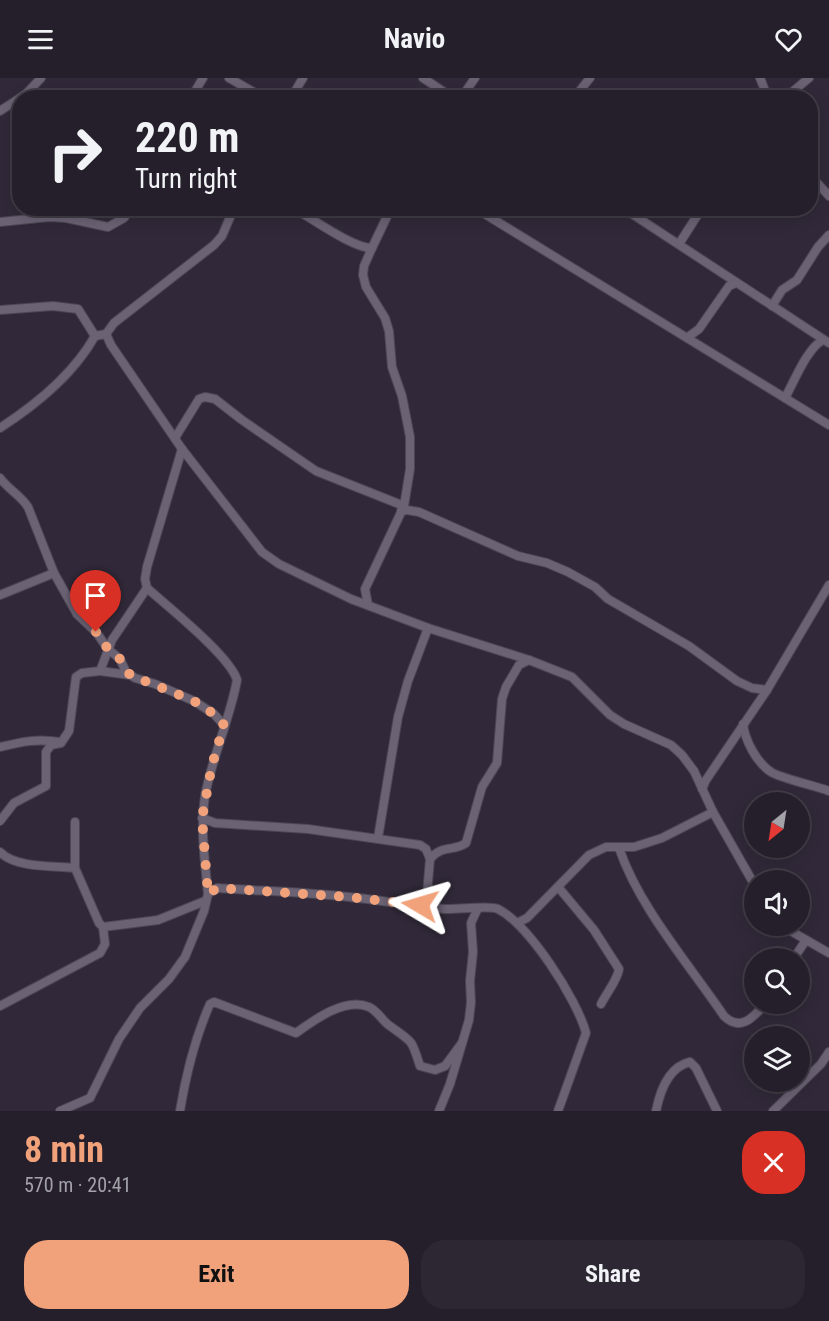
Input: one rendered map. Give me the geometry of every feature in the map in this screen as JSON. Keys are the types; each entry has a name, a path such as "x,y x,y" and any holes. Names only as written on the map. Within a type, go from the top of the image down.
{"street":[{"path":"30,90 41,78"},
{"path":"229,78 250,90"},
{"path":"423,78 441,90"},
{"path":"580,90 590,78"},
{"path":"795,90 809,78"},
{"path":"818,184 829,196"},
{"path":"0,222 49,217 66,218 108,227 125,216"},
{"path":"95,336 106,334 114,323 214,245 222,236 231,216"},
{"path":"307,216 348,240 365,248 372,248"},
{"path":"351,599 365,590 403,509 410,469 410,437 402,396 392,367 389,330 385,318 366,287 363,275 364,266 387,216"},
{"path":"489,216 829,425"},
{"path":"635,216 826,341"},
{"path":"679,244 697,216"},
{"path":"772,306 783,290 797,280 818,247 829,235"},
{"path":"688,337 699,329 729,286 736,282"},
{"path":"0,310 53,306 78,309 95,336"},
{"path":"106,334 111,345 182,449 262,552 279,564 351,599 572,677 610,715 670,745 682,755 694,771 712,812 746,870"},
{"path":"0,428 22,414 68,374 84,356 95,336"},
{"path":"785,398 807,357 819,341 826,341"},
{"path":"175,438 199,399 205,397 215,399 316,471 403,509 419,512 518,556 547,563 568,572 680,641 737,681 752,688 766,690"},
{"path":"60,1111 90,1098 119,1040 140,1008 170,979 185,957 204,911 206,898 202,818 212,765 237,680 230,665 194,629 147,588 145,579 147,567 182,449"},
{"path":"177,469 192,462"},
{"path":"0,478 5,486 28,507 54,573 77,614 120,659 130,675"},
{"path":"0,595 54,573"},
{"path":"702,789 766,690 829,585"},
{"path":"100,671 112,640 147,588"},
{"path":"365,590 368,605"},
{"path":"378,838 398,717 408,681 428,628"},
{"path":"430,859 435,853 445,848 463,846 466,843 482,787 497,763 502,699 506,687 519,665 529,660"},
{"path":"0,821 14,803 46,786 46,752 51,745 61,743 69,731 76,677 82,673 100,671 130,675 194,701 214,714 224,725"},
{"path":"743,724 746,740 760,761 771,772 829,791"},
{"path":"0,747 44,739 61,743"},
{"path":"517,923 528,918 589,855 606,847 634,846 662,838 712,812"},
{"path":"202,818 215,823 308,829 420,845 426,849 430,859 426,906"},
{"path":"0,1006 100,953 105,944 103,927 99,923 75,868 75,822"},
{"path":"619,848 627,871 642,899 724,1016 730,1023 739,1024 757,1014"},
{"path":"0,852 16,863 75,868"},
{"path":"103,927 158,920 206,898 217,888 348,897 461,910 491,907 498,909 517,923 559,978 571,997 586,1033 558,1111"},
{"path":"559,888 594,930 619,969 618,976 601,1004"},
{"path":"439,1111 450,1084 469,1020 473,952 471,923 478,908"},
{"path":"461,910 471,923"},
{"path":"523,931 528,918"},
{"path":"799,936 829,953"},
{"path":"801,948 806,940"},
{"path":"180,1111 189,1063 201,1023 210,1004 214,1002 296,1033 317,1017 335,1009 356,1005 367,1006 412,1042 420,1066 435,1070 440,1070 445,1066 462,1043"},
{"path":"775,1110 798,1089 828,1055"},
{"path":"656,1111 663,1087 676,1068 690,1062 696,1068 717,1111"}],"route":[{"path":"96,632 108,649 120,659 126,672 130,675 194,701 214,714 224,725 212,765 202,818 208,894 217,888 348,897 420,905"}]}
